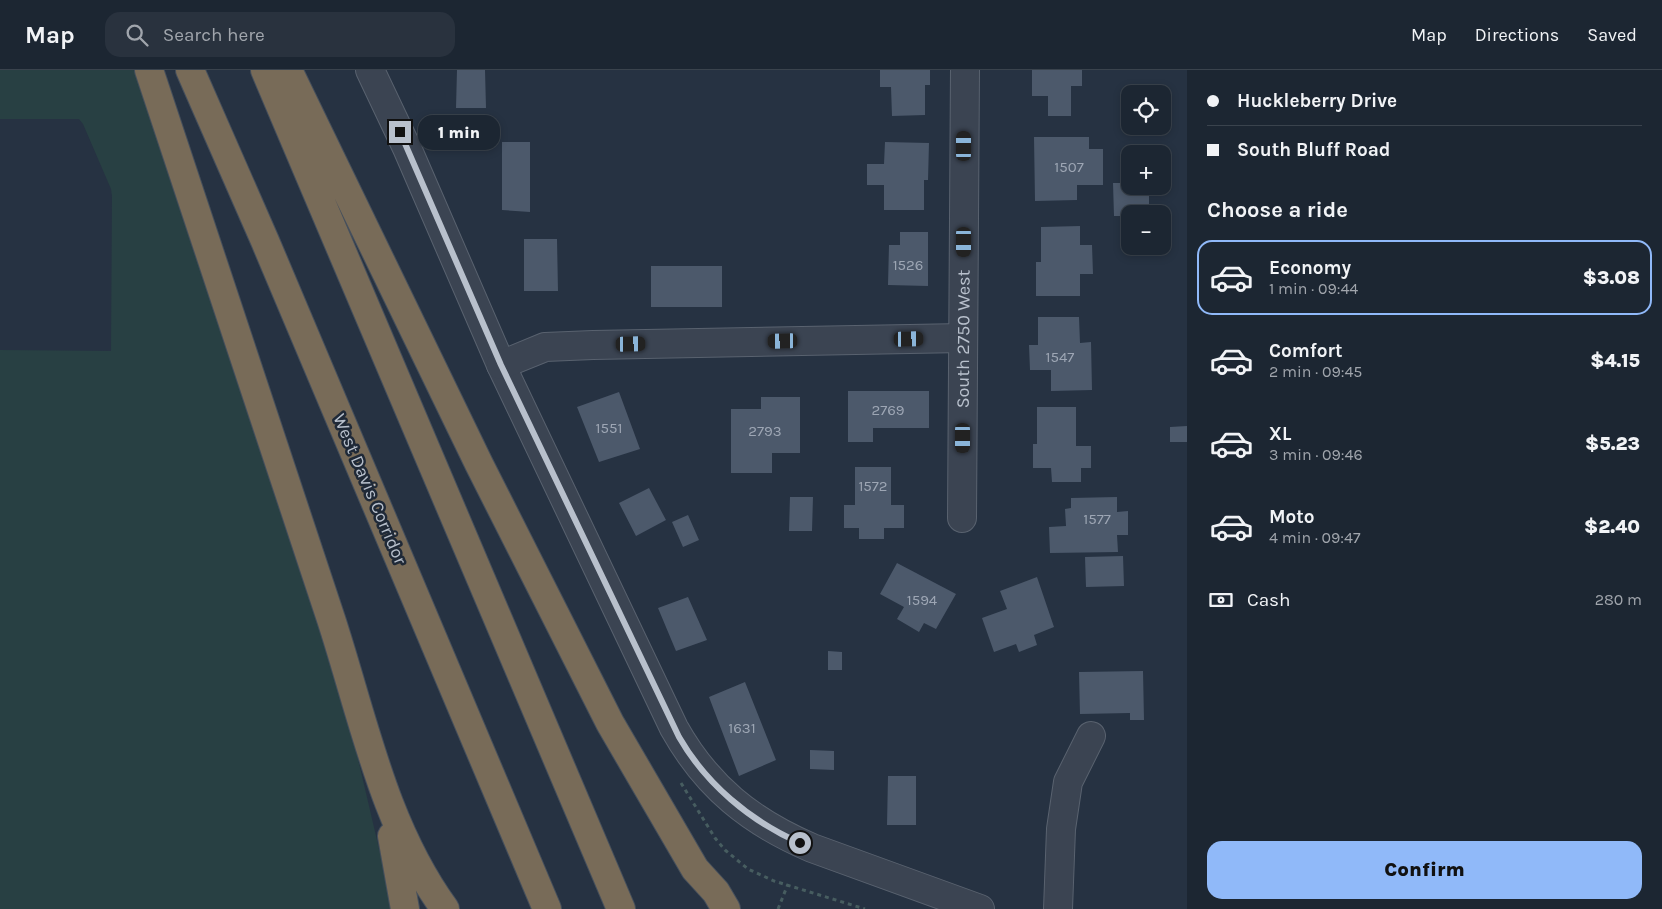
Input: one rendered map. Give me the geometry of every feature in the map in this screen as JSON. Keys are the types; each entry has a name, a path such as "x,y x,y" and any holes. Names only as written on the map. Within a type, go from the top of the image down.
{"highway":[{"path":"149,70 345,662 384,792 414,861 445,909"},
{"name":"West Davis Corridor","path":"190,70 335,406 547,909"},
{"path":"265,70 621,909"},
{"path":"288,70 479,464 610,723 695,869 702,890 712,909"},
{"path":"384,792 404,909"},
{"path":"695,869 716,892 726,909"}],"street":[{"path":"370,70 407,148 501,365 684,746 710,779 738,806 787,837 812,848 980,909"},
{"name":"South 2750 West","path":"962,518 965,70"},
{"path":"501,365 545,348 564,346 963,338"},
{"path":"1058,909 1061,829 1068,782 1091,736"}],"path":[{"path":"778,909 788,884"}],"green space":[{"path":"0,70 135,70 347,712 384,870 391,909 0,909 0,350 111,351 112,196 111,189 83,124 79,119 0,119"}],"building":[{"path":"457,70 485,70 486,108 456,108"},
{"path":"880,70 930,70 930,85 925,85 925,115 892,116 891,87 880,87"},
{"path":"1032,70 1082,70 1082,86 1071,86 1071,116 1048,116 1048,96 1032,96"},
{"path":"1034,137 1089,137 1089,149 1103,149 1103,185 1077,185 1077,200 1035,201"},
{"path":"502,142 530,142 530,212 502,210"},
{"path":"885,142 929,143 928,180 924,180 924,210 884,210 884,185 867,185 867,164 884,164"},
{"path":"1113,183 1121,183 1121,195 1149,195 1149,205 1121,205 1121,216 1114,216"},
{"path":"1080,226 1080,245 1092,245 1093,274 1080,274 1080,296 1036,296 1036,262 1041,262 1041,227"},
{"path":"900,232 928,232 928,286 888,285 889,245 900,245"},
{"path":"524,239 557,239 558,291 524,291"},
{"path":"651,266 722,266 722,307 651,307"},
{"path":"1038,317 1079,317 1080,343 1091,342 1092,390 1051,391 1051,370 1030,370 1029,345 1038,345"},
{"path":"848,391 929,391 929,428 873,428 873,442 848,442"},
{"path":"619,392 640,449 599,462 577,407"},
{"path":"761,397 800,397 800,453 772,453 772,473 731,473 731,409 761,409"},
{"path":"1037,407 1076,407 1076,446 1091,446 1091,468 1081,468 1081,482 1052,482 1051,468 1033,468 1033,444 1037,444"},
{"path":"1187,426 1187,442 1170,442 1170,427"},
{"path":"855,467 891,467 891,505 904,505 904,528 884,528 884,539 859,539 859,528 844,528 844,505 855,505"},
{"path":"649,488 666,520 636,536 619,503"},
{"path":"790,497 813,497 812,531 789,531"},
{"path":"1117,497 1117,512 1128,511 1128,535 1117,535 1118,552 1050,553 1049,527 1066,526 1065,509 1071,508 1071,498"},
{"path":"688,515 699,540 683,547 672,522"},
{"path":"1123,556 1124,586 1086,587 1085,557"},
{"path":"897,563 956,594 936,629 924,623 919,632 897,619 904,607 880,594"},
{"path":"1037,577 1054,627 1034,635 1037,645 1019,652 1016,644 994,652 982,618 1007,609 1000,591"},
{"path":"688,597 707,640 676,651 658,608"},
{"path":"828,651 842,652 842,670 828,670"},
{"path":"1143,671 1144,720 1130,720 1130,713 1080,714 1079,672"},
{"path":"745,682 776,760 739,776 709,697"},
{"path":"810,750 834,751 834,770 810,769"},
{"path":"888,776 916,776 916,825 887,825"}],"route":[{"path":"400,132 501,365 684,746 696,763 726,796 764,824 800,843"}]}
